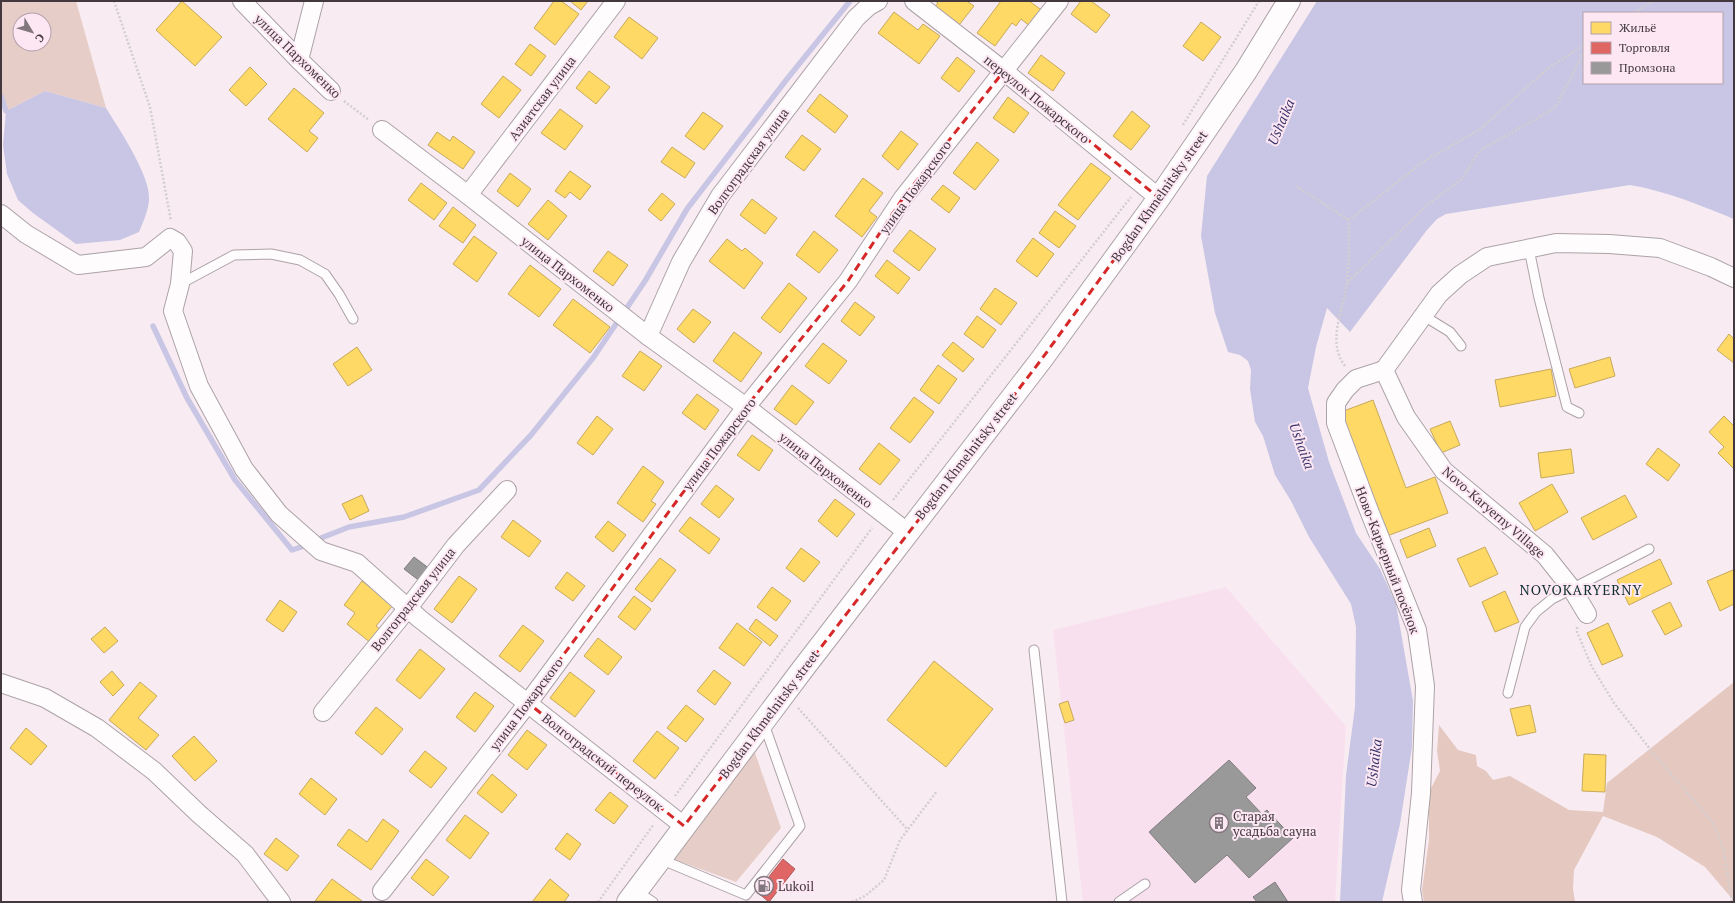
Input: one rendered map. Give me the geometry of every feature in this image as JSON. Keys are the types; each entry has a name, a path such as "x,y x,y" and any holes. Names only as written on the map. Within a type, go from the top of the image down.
{"street":[{"name":"улица Пархоменко","path":"242,1 331,91"},
{"path":"299,60 314,1"},
{"name":"Азиатская улица","path":"468,195 616,1"},
{"name":"Волгоградская улица","path":"648,336 681,262 720,196 856,18 869,6 878,1"},
{"name":"переулок Пожарского","path":"914,1 1004,71 1159,198"},
{"name":"улица Пожарского","path":"382,891 528,703 746,408 848,281 903,198 1059,1"},
{"name":"Bogdan Khmelnitsky street","path":"639,898 660,859 684,826 907,532 1041,360 1159,198 1246,71 1289,1"},
{"name":"улица Пархоменко","path":"382,130 468,195 648,336 746,408 907,532"},
{"path":"1,214 26,234 78,265 146,257 170,238"},
{"name":"Волгоградский переулок","path":"170,238 177,242 183,251 180,284 173,311 193,371 199,386 244,469 279,514 321,551 357,562 420,619 684,826"},
{"path":"1384,370 1439,294 1460,275 1487,257 1556,243 1609,244 1660,248 1711,267 1734,278"},
{"name":"Ново-Карьерный посёлок","path":"1384,370 1356,379 1345,390 1336,403 1336,423 1417,630 1425,686 1420,793 1411,890 1413,902"},
{"name":"Novo-Karyerny Village","path":"1384,370 1406,417 1444,470 1545,555 1572,589 1587,614"},
{"name":"Волгоградская улица","path":"323,712 408,608 456,545 507,490"},
{"path":"1,684 45,698 97,728 154,770 199,814 245,854 281,902"}],"lane":[{"path":"1529,248 1538,298 1567,407 1579,413"},
{"path":"180,284 234,256 271,254 300,260 325,274 339,294 353,319"},
{"path":"1424,316 1450,332 1461,346"},
{"path":"1508,693 1525,627 1543,606 1572,589 1649,549"},
{"path":"1034,650 1062,902"},
{"path":"660,859 746,895 800,826 763,722"},
{"path":"1119,902 1146,884"}],"path":[{"path":"114,1 150,107 169,204 171,223 170,238"},
{"path":"1182,127 1259,1"},
{"path":"1636,12 1653,1"},
{"path":"1349,220 1423,162 1479,130 1547,69 1583,46"},
{"path":"1347,283 1428,204 1462,179 1479,151 1555,108 1583,54"},
{"name":"улица Пархоменко","path":"331,91 382,130"},
{"path":"598,902 883,513 1141,184"},
{"path":"1296,186 1349,220"},
{"path":"1349,220 1347,283 1338,318 1337,344 1341,360 1356,379"},
{"path":"1587,614 1577,621 1577,632 1592,667 1614,703 1654,754 1710,820 1718,834 1723,848 1732,902"},
{"path":"784,693 908,830"},
{"path":"852,902 865,896 884,880 900,840 937,791"}],"highlighted area":[{"path":"1004,71 1159,198 1041,360 684,826 528,703 746,407 848,281 903,198"}],"shaded area":[{"path":"1,1 76,1 106,108 45,91 6,111 1,96"},
{"path":"1226,587 1346,726 1335,902 1083,902 1053,630"},
{"path":"1734,682 1734,901 1705,867 1657,837 1603,816 1574,870 1573,889 1575,902 1424,902 1422,890 1429,840 1429,792 1440,771 1437,751 1439,725 1458,750 1476,755 1477,766 1486,771 1493,780 1510,776 1569,810 1603,812 1607,783"},
{"path":"754,750 781,828 736,882 673,859"}],"water":[{"name":"Ushaika","path":"1317,1 1734,1 1734,219 1670,195 1630,185 1446,214 1437,219 1427,230 1350,332 1327,308 1316,347 1308,388 1329,462 1356,533 1380,569 1396,604 1413,701 1412,747 1400,824 1382,902 1340,902 1346,775 1355,707 1356,627 1351,604 1309,537 1291,501 1275,475 1263,436 1255,422 1250,389 1251,370 1248,361 1240,355 1228,352 1215,313 1201,236 1207,176"},
{"path":"45,91 106,108 126,140 145,178 149,200 148,209 139,232 120,240 76,244 33,213 18,200 7,174 3,145 6,111"}],"building: Жильё":[{"path":"182,1 222,37 195,66 156,30"},
{"path":"554,1 561,1 579,14 555,45 534,28"},
{"path":"570,1 588,1 581,10"},
{"path":"935,1 967,1 974,6 959,25 935,7 938,3"},
{"path":"1001,1 1029,1 1043,11 1031,27 1021,19 1016,26 1012,23 995,46 977,33"},
{"path":"1081,1 1091,1 1110,15 1096,33 1071,14"},
{"path":"894,12 918,30 923,24 940,36 919,64 878,33"},
{"path":"629,17 658,38 642,59 614,37"},
{"path":"1201,22 1221,37 1203,61 1183,46"},
{"path":"530,44 546,56 531,76 515,64"},
{"path":"1041,55 1065,73 1053,91 1028,73"},
{"path":"957,57 975,71 959,92 941,78"},
{"path":"250,67 267,84 246,106 229,90"},
{"path":"589,71 610,87 596,104 576,88"},
{"path":"503,76 521,90 499,118 481,104"},
{"path":"294,88 324,113 309,131 318,138 307,152 268,119"},
{"path":"820,94 848,116 835,133 807,111"},
{"path":"1008,97 1029,113 1014,133 993,118"},
{"path":"560,109 583,126 565,150 541,133"},
{"path":"1132,111 1150,126 1131,150 1113,136"},
{"path":"703,112 723,126 704,150 685,136"},
{"path":"901,131 918,144 898,170 882,156"},
{"path":"437,132 450,141 453,136 475,152 463,169 428,145"},
{"path":"802,135 821,149 804,171 785,157"},
{"path":"977,142 999,160 975,190 953,173"},
{"path":"672,147 695,163 685,178 661,162"},
{"path":"1091,163 1111,178 1078,220 1058,205"},
{"path":"570,171 591,186 580,200 570,192 565,198 555,191"},
{"path":"510,173 531,189 518,207 497,191"},
{"path":"863,178 883,193 869,211 877,217 862,237 835,216"},
{"path":"421,183 447,203 434,220 408,200"},
{"path":"943,185 960,198 949,213 931,199"},
{"path":"662,193 675,204 661,221 648,210"},
{"path":"752,199 777,218 765,234 740,215"},
{"path":"548,200 567,216 548,240 528,224"},
{"path":"453,207 476,225 463,243 439,226"},
{"path":"1055,211 1076,226 1059,248 1039,233"},
{"path":"910,230 936,249 919,271 893,251"},
{"path":"814,231 838,250 819,273 796,255"},
{"path":"474,236 497,253 477,282 453,264"},
{"path":"1033,238 1054,254 1037,277 1016,261"},
{"path":"727,239 742,251 745,248 763,263 744,289 709,261"},
{"path":"608,251 628,265 613,286 593,271"},
{"path":"887,260 910,278 898,294 875,276"},
{"path":"530,265 561,289 539,317 508,294"},
{"path":"789,283 807,298 780,333 761,318"},
{"path":"995,288 1017,303 1001,325 980,309"},
{"path":"573,299 610,327 590,353 553,325"},
{"path":"855,302 875,317 860,336 841,321"},
{"path":"693,309 711,322 694,343 677,329"},
{"path":"977,316 996,330 983,348 964,334"},
{"path":"734,332 762,353 741,382 713,361"},
{"path":"1729,334 1734,339 1734,363 1717,350"},
{"path":"953,342 974,359 963,372 942,355"},
{"path":"823,343 847,361 829,384 805,366"},
{"path":"357,347 372,370 348,386 333,364"},
{"path":"640,351 662,366 644,391 622,376"},
{"path":"1610,357 1615,376 1575,388 1569,369"},
{"path":"938,365 957,379 939,404 920,390"},
{"path":"1551,369 1556,396 1500,407 1495,380"},
{"path":"792,385 814,402 796,425 774,409"},
{"path":"697,394 719,410 705,430 682,413"},
{"path":"914,397 934,412 910,443 890,428"},
{"path":"1373,400 1406,488 1435,477 1448,513 1387,536 1341,412"},
{"path":"597,416 613,429 593,455 577,443"},
{"path":"1724,416 1734,426 1734,469 1718,453 1724,447 1709,432"},
{"path":"1450,421 1460,445 1441,453 1430,429"},
{"path":"752,435 773,450 759,471 737,455"},
{"path":"879,443 900,460 880,485 859,469"},
{"path":"1658,448 1680,465 1668,481 1646,464"},
{"path":"1571,449 1574,473 1541,478 1538,453"},
{"path":"643,466 664,482 651,501 656,504 643,522 617,503"},
{"path":"1552,484 1568,512 1535,531 1519,503"},
{"path":"716,485 734,499 719,518 701,504"},
{"path":"362,495 369,511 350,520 342,504"},
{"path":"1625,495 1637,517 1593,540 1581,518"},
{"path":"835,499 855,514 837,537 818,521"},
{"path":"690,517 720,539 709,554 679,531"},
{"path":"513,520 541,541 529,557 501,537"},
{"path":"608,521 626,535 613,552 595,537"},
{"path":"1429,528 1436,546 1407,558 1400,540"},
{"path":"1485,547 1498,574 1470,587 1457,559"},
{"path":"801,548 820,562 804,582 786,568"},
{"path":"660,558 676,570 652,602 635,589"},
{"path":"1660,559 1672,584 1629,605 1617,580"},
{"path":"1733,570 1734,604 1720,611 1707,581"},
{"path":"567,572 585,586 573,601 555,588"},
{"path":"459,576 477,589 452,623 434,609"},
{"path":"362,581 393,605 376,626 381,630 371,643 347,624 355,613 344,605"},
{"path":"772,587 791,601 776,621 757,607"},
{"path":"1505,591 1519,622 1495,632 1482,602"},
{"path":"634,596 651,609 635,630 618,617"},
{"path":"280,600 297,612 283,632 266,620"},
{"path":"1670,602 1682,626 1665,635 1652,611"},
{"path":"756,619 778,636 770,646 749,629"},
{"path":"737,623 762,642 744,666 719,648"},
{"path":"1608,623 1623,656 1602,665 1587,633"},
{"path":"523,625 544,641 520,672 499,656"},
{"path":"105,627 118,641 104,653 91,639"},
{"path":"598,638 622,657 608,675 584,656"},
{"path":"420,649 445,669 420,699 396,680"},
{"path":"934,661 993,709 946,767 887,720"},
{"path":"714,670 731,683 715,705 697,691"},
{"path":"112,671 124,685 113,696 100,682"},
{"path":"570,672 595,691 575,717 550,698"},
{"path":"140,682 157,696 138,718 159,735 146,750 109,720"},
{"path":"475,692 494,706 475,732 456,717"},
{"path":"1068,701 1074,720 1065,723 1059,704"},
{"path":"686,705 704,719 686,742 667,728"},
{"path":"1530,705 1536,732 1517,736 1510,709"},
{"path":"376,707 403,729 382,755 355,733"},
{"path":"26,728 47,746 31,765 10,748"},
{"path":"527,730 547,745 527,770 508,755"},
{"path":"657,731 679,748 655,779 633,761"},
{"path":"194,736 217,761 195,781 172,756"},
{"path":"425,751 447,768 431,788 409,771"},
{"path":"1584,754 1606,755 1605,792 1582,791"},
{"path":"492,774 517,795 502,813 477,793"},
{"path":"311,778 337,799 325,815 299,794"},
{"path":"610,792 628,806 614,824 595,810"},
{"path":"465,815 489,833 470,859 446,840"},
{"path":"383,819 399,831 371,870 337,845 349,829 367,842"},
{"path":"567,833 581,844 570,860 555,849"},
{"path":"276,838 299,856 287,871 264,854"},
{"path":"426,859 449,877 433,896 411,878"},
{"path":"332,879 362,901 362,902 315,901"},
{"path":"550,879 569,895 564,902 532,902"}],"building: Торговля":[{"path":"783,859 795,869 769,902 757,892"}],"building: Промзона":[{"path":"414,557 430,569 421,582 404,569"},
{"name":"Старая усадьба сауна","path":"1229,760 1256,788 1246,797 1262,814 1267,810 1293,838 1249,878 1227,855 1195,883 1149,832"},
{"path":"1275,882 1288,902 1257,902 1253,897"}],"waterway":[{"path":"321,538 349,527 404,517 479,490 531,435 593,358 645,281 687,209 787,79 850,1"},
{"path":"1,96 6,111"},
{"path":"153,326 187,398 235,480 292,550 304,546"}],"place":[{"name":"Старая усадьба сауна","path":"1219,823"},
{"name":"Lukoil","path":"764,886"}],"district":[{"name":"NOVOKARYERNY","path":"1581,590"}]}
